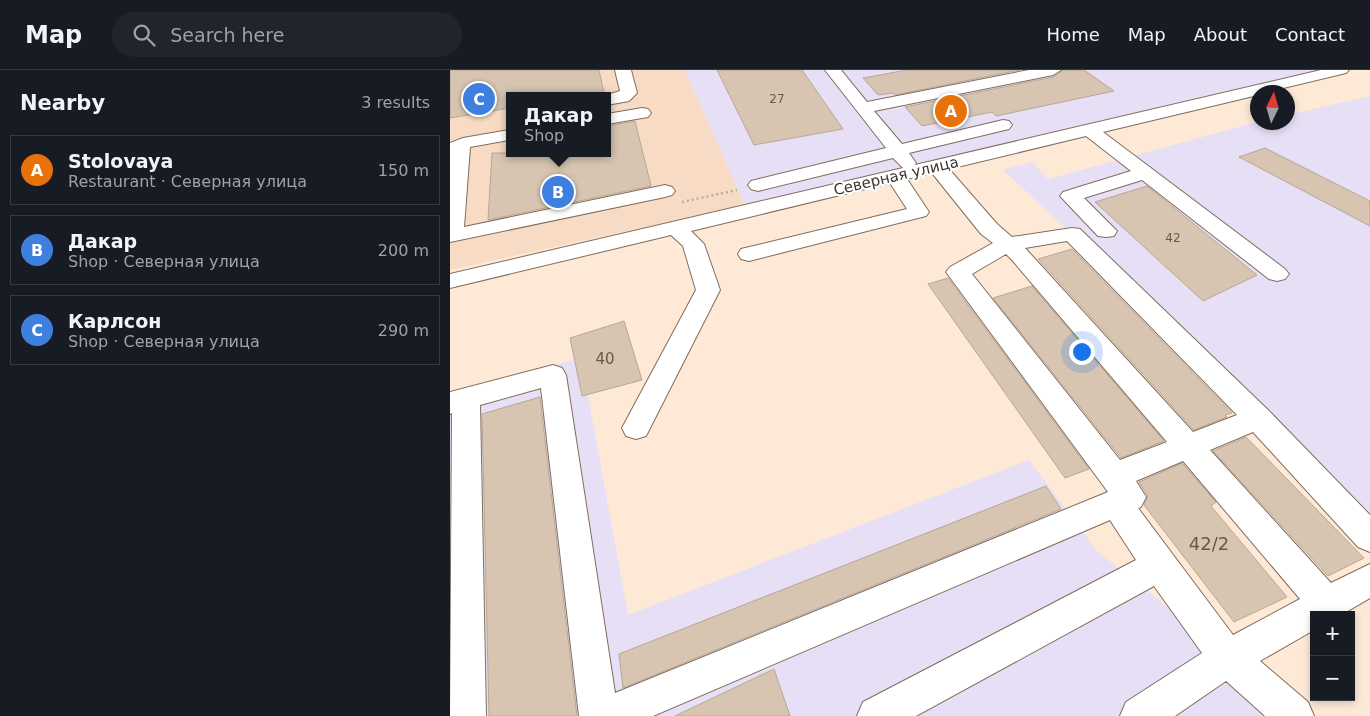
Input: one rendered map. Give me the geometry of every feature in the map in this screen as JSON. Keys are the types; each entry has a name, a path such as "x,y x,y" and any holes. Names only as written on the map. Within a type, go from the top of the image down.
{"street":[{"path":"611,99 622,97 629,93 623,70"},
{"path":"833,70 896,150 915,171 1020,255 1327,604"},
{"path":"862,108 995,75 1053,70"},
{"name":"Северная улица","path":"450,281 1341,70"},
{"path":"611,117 642,112"},
{"path":"758,185 1003,125"},
{"path":"1090,130 1277,274"},
{"path":"506,136 463,143 456,148 452,236 665,192"},
{"path":"749,254 920,212 915,171"},
{"path":"1106,231 1070,196 1144,173"},
{"path":"636,428 708,290 693,244 676,228"},
{"path":"1294,716 1228,658 1159,565 1115,490 958,272 1008,244 1072,234 1258,418 1370,537"},
{"path":"466,716 458,401 553,375 599,716"},
{"path":"607,716 1115,490 1190,446 1258,418"},
{"path":"878,716 1159,565"},
{"path":"1140,716 1228,658 1370,580"}],"shaded area":[{"path":"450,70 685,70 745,205 450,270"},
{"path":"685,70 1319,70 1250,85 745,205"},
{"path":"1370,96 1370,538 1072,234 1003,170 1032,162 1048,179 1250,124 1250,130 1295,130 1295,113"},
{"path":"581,358 628,615 1029,460 1097,551 1306,716 450,716 450,393"}],"building":[{"path":"450,70 599,70 604,92 506,92 506,109 450,118"},
{"path":"717,70 802,70 843,129 754,145"},
{"path":"907,70 1019,70 895,95 893,93 878,95 863,78"},
{"path":"1063,70 1084,70 1114,91 996,116 992,112 922,126 905,107 1053,77"},
{"path":"635,121 651,186 488,220 492,153 506,153 506,157 611,157 611,125"},
{"path":"1265,148 1370,201 1370,226 1239,157"},
{"path":"1147,186 1257,275 1203,301 1095,202"},
{"path":"1072,249 1232,413 1225,415 1227,417 1194,430 1038,259"},
{"path":"948,278 1089,469 1065,478 928,284"},
{"path":"1032,286 1164,441 1121,458 993,298"},
{"path":"624,321 642,380 582,396 570,338"},
{"path":"540,397 577,716 489,716 482,414"},
{"path":"1246,437 1364,558 1328,576 1213,451"},
{"path":"1182,463 1216,502 1211,506 1287,597 1234,622 1144,505 1148,496 1139,482"},
{"path":"1046,486 1061,509 623,688 619,654"},
{"path":"774,669 790,716 675,716"}],"place":[{"name":"Карлсон","path":"479,99"},
{"name":"Stolovaya","path":"951,111"},
{"name":"Дакар","path":"558,192"}]}
